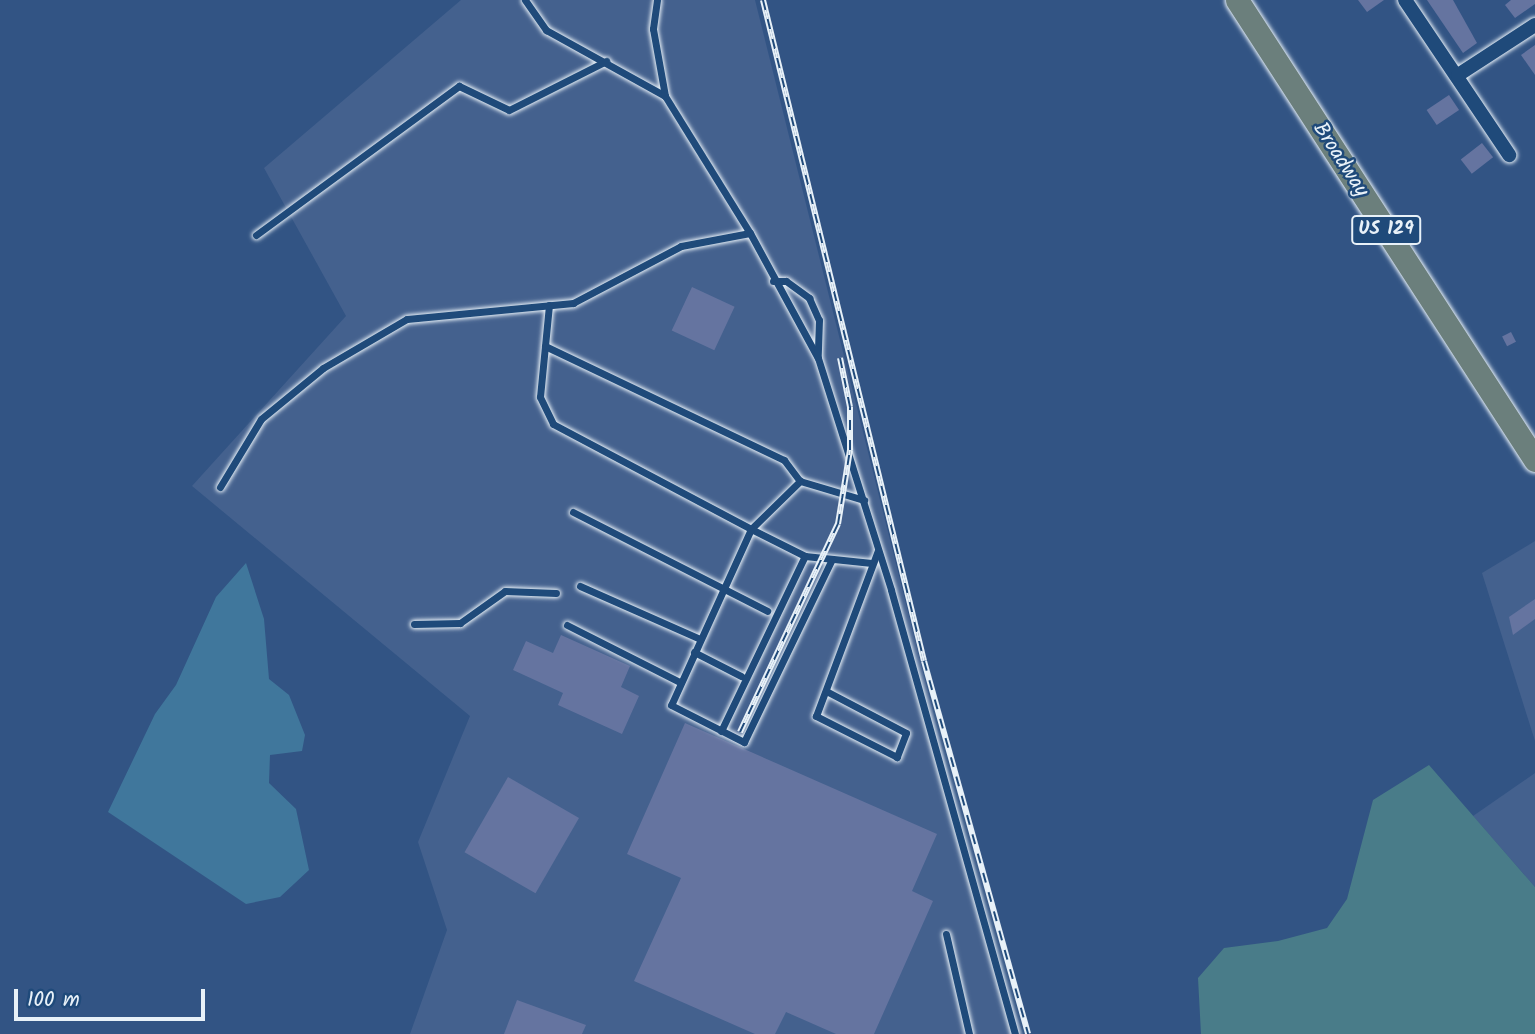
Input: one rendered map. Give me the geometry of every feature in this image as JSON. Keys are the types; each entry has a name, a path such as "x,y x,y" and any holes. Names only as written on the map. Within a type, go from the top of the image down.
{"main road":[{"name":"Broadway","path":"1237,0 1535,460"}],"street":[{"path":"1405,0 1458,75 1508,155"},
{"path":"1458,75 1535,25"}],"lane":[{"path":"525,0 546,30 665,96"},
{"path":"657,0 653,29 665,96 750,233 773,281 818,358 879,550 1015,1034"},
{"path":"256,236 459,86 509,110 606,61"},
{"path":"220,487 261,419 323,368 407,319 573,303 681,246 750,233"},
{"path":"773,281 786,281 809,298 819,320 818,358"},
{"path":"549,305 540,397 553,424 805,556 872,563"},
{"path":"545,346 784,460 800,481 864,499"},
{"path":"800,481 751,529 671,705 744,742 832,559"},
{"path":"573,512 767,611"},
{"path":"828,692 906,733 897,757 816,716 828,692 872,563 879,550"},
{"path":"721,731 805,556"},
{"path":"580,586 700,639"},
{"path":"414,625 460,623 505,591 556,593"},
{"path":"567,625 680,682"},
{"path":"694,652 741,676"},
{"path":"946,934 969,1034"}],"shaded area":[{"path":"461,0 755,0 988,932 1023,1034 410,1034 447,930 418,842 470,716 192,486 346,316 264,168"},
{"path":"1535,541 1535,741 1482,573"},
{"path":"246,563 264,619 269,679 289,695 305,735 302,751 270,755 269,783 296,809 309,870 280,897 246,904 108,812 155,714 176,685 216,597"},
{"path":"1535,773 1535,887 1473,816"}],"green space":[{"path":"1429,765 1535,887 1535,1034 1201,1034 1198,978 1224,948 1278,941 1327,928 1347,899 1373,800"}],"building":[{"path":"1358,0 1384,0 1367,12"},
{"path":"1427,0 1453,0 1477,43 1463,53"},
{"path":"1511,0 1535,0 1535,4 1515,18 1505,5"},
{"path":"1535,45 1535,75 1521,55"},
{"path":"1449,95 1459,110 1437,125 1427,110"},
{"path":"1482,143 1493,157 1472,174 1461,160"},
{"path":"692,287 735,307 714,350 672,331"},
{"path":"1511,332 1516,342 1507,346 1502,337"},
{"path":"1535,599 1535,619 1513,635 1509,617"},
{"path":"561,635 630,666 621,687 639,696 622,734 558,705 563,693 513,670 526,641 553,653"},
{"path":"685,723 937,834 912,891 933,901 874,1034 836,1034 786,1012 775,1034 755,1034 634,981 681,878 627,854"},
{"path":"508,777 579,818 536,893 464,852"},
{"path":"517,1000 586,1025 582,1034 504,1034"}],"railway":[{"path":"763,0 924,661 1028,1034"},
{"path":"740,732 838,524 850,450 850,407 840,358"}]}
